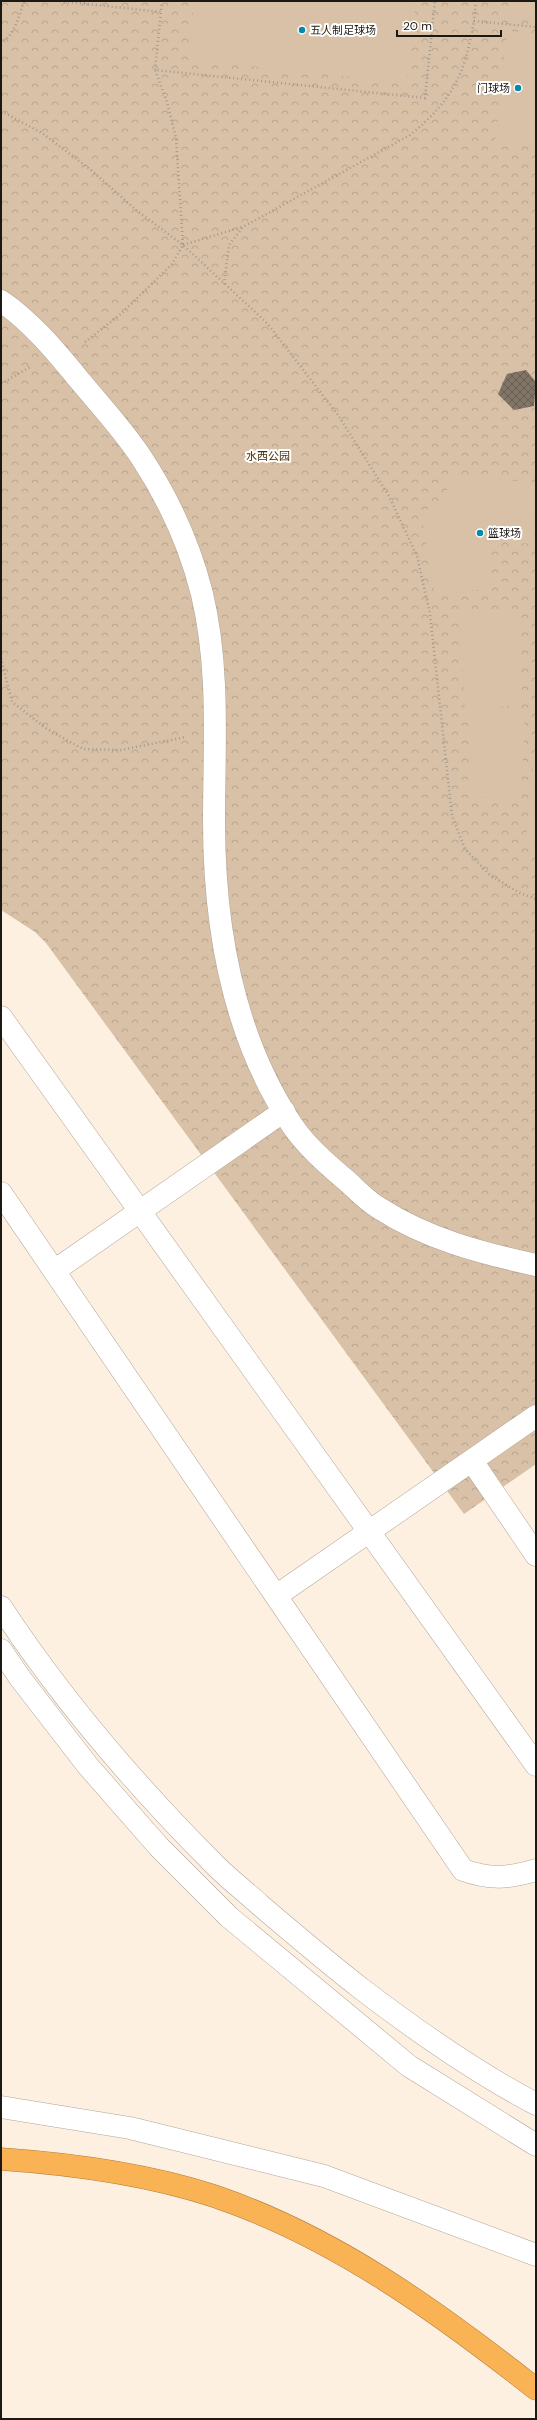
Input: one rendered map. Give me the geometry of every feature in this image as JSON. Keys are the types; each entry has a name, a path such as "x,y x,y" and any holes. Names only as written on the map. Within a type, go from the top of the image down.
{"highway":[{"path":"1,2159 35,2161 114,2173 170,2184 215,2196 262,2215 314,2240 404,2291 439,2315 536,2389"}],"street":[{"path":"1,301 59,355 141,457 178,523 202,594 212,658 216,729 214,823 218,894 229,979 241,1019 256,1058 284,1111 294,1128 335,1171 377,1207 414,1228 454,1244 536,1265"},
{"path":"1,1017 536,1765"},
{"path":"54,1271 284,1111"},
{"path":"1,1193 463,1870 483,1877 510,1877 536,1870"},
{"path":"276,1596 536,1416"},
{"path":"472,1461 536,1555"},
{"path":"1,1606 30,1650 70,1701 131,1774 217,1867 318,1956 412,2027 512,2091 536,2104"},
{"path":"1,1650 20,1678 88,1766 159,1847 229,1917 409,2066 536,2145"},
{"path":"1,2108 130,2128 324,2176 536,2255"}],"path":[{"path":"1,44 7,40 16,25 24,1"},
{"path":"60,1 161,12"},
{"path":"1,384 35,364 59,355 92,339 122,313 172,264 183,245 176,138 167,102 155,70 162,1"},
{"path":"155,70 425,98 436,1"},
{"path":"183,245 243,227 410,135 433,117 451,93 462,72 474,21 476,1"},
{"path":"474,21 536,27"},
{"path":"1,111 42,133 91,170 136,210 183,245 267,323 307,372 338,415 389,496 417,556 430,614 452,816 465,849 490,875 520,894 536,899"},
{"path":"224,284 230,245 243,227"},
{"path":"1,658 12,702 47,729 84,749 121,750 157,744 216,729"}],"green space":[{"name":"水西公园","path":"1,1 536,1 536,1464 464,1514 46,943 35,932 1,910"},
{"name":"五人制足球场","path":"194,1 416,1 407,83 188,59"},
{"path":"510,1 536,1 536,20 508,17"},
{"name":"‌门球场‌","path":"507,31 536,34 536,147 495,143"},
{"name":"篮球场","path":"449,474 536,483 534,544 492,541 490,588 435,596 421,511 445,504"},
{"path":"517,609 523,705 465,709 458,613"},
{"path":"471,710 525,713 521,799 468,797"},
{"path":"536,738 536,847 525,845"}],"building":[{"path":"526,370 536,382 534,406 514,410 498,394 507,374"}],"place":[{"name":"五人制足球场","path":"302,30"},
{"name":"‌门球场‌","path":"518,88"},
{"name":"篮球场","path":"480,533"}]}
